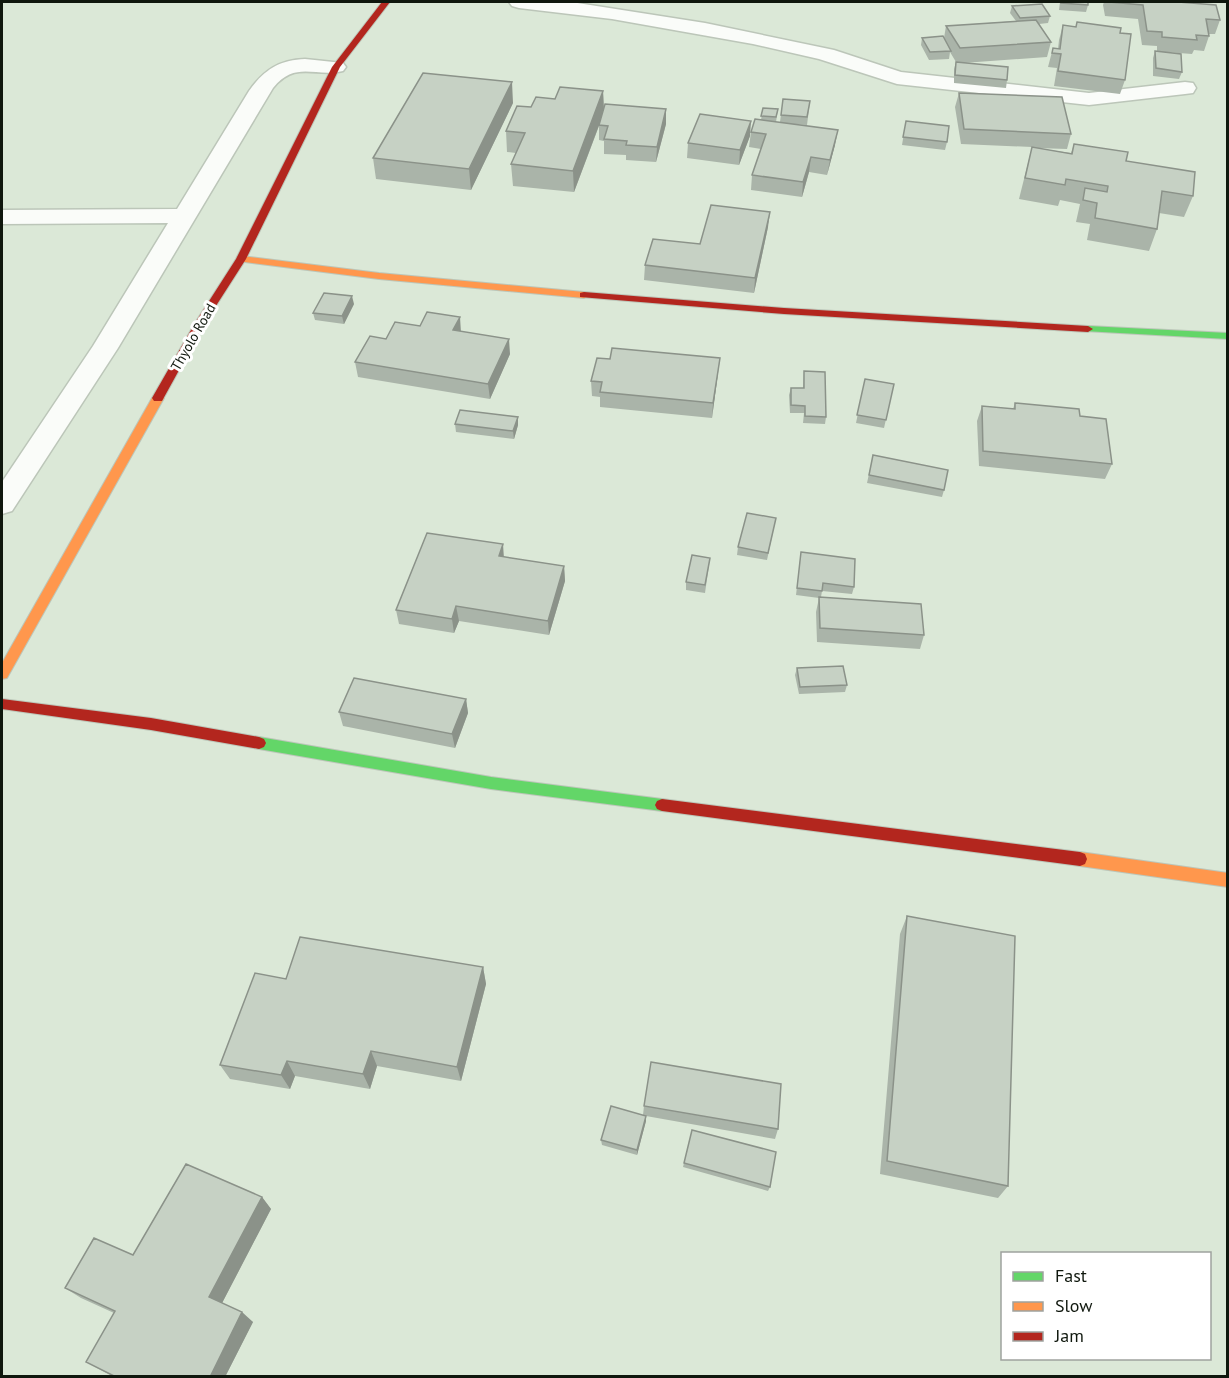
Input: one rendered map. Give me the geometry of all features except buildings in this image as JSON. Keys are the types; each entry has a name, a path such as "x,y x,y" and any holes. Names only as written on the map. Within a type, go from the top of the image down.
{"main road":[{"name":"Thyolo Road","path":"2,674 200,323 241,259 336,67 386,2"},
{"path":"241,259 323,270 652,302 968,323 1227,336"},
{"path":"2,704 151,724 491,783 1055,855 1227,880"}],"street":[{"path":"519,2 586,8 760,39 868,66 897,78 1089,99 1185,88"},
{"path":"2,504 105,348 260,91 275,73 286,67 309,64 336,67"},
{"path":"2,217 184,216"}],"traffic: fast":[{"path":"1088,329 1228,336"},
{"path":"259,743 491,783 662,805"}],"traffic: slow":[{"path":"241,259 379,276 584,295"},
{"path":"2,674 158,398"},
{"path":"1080,859 1228,880"}],"traffic: jam":[{"path":"158,398 200,323 241,259 336,67 386,2"},
{"path":"584,295 784,311 1088,329"},
{"path":"2,704 151,724 259,743"},
{"path":"662,805 1080,859"}]}
